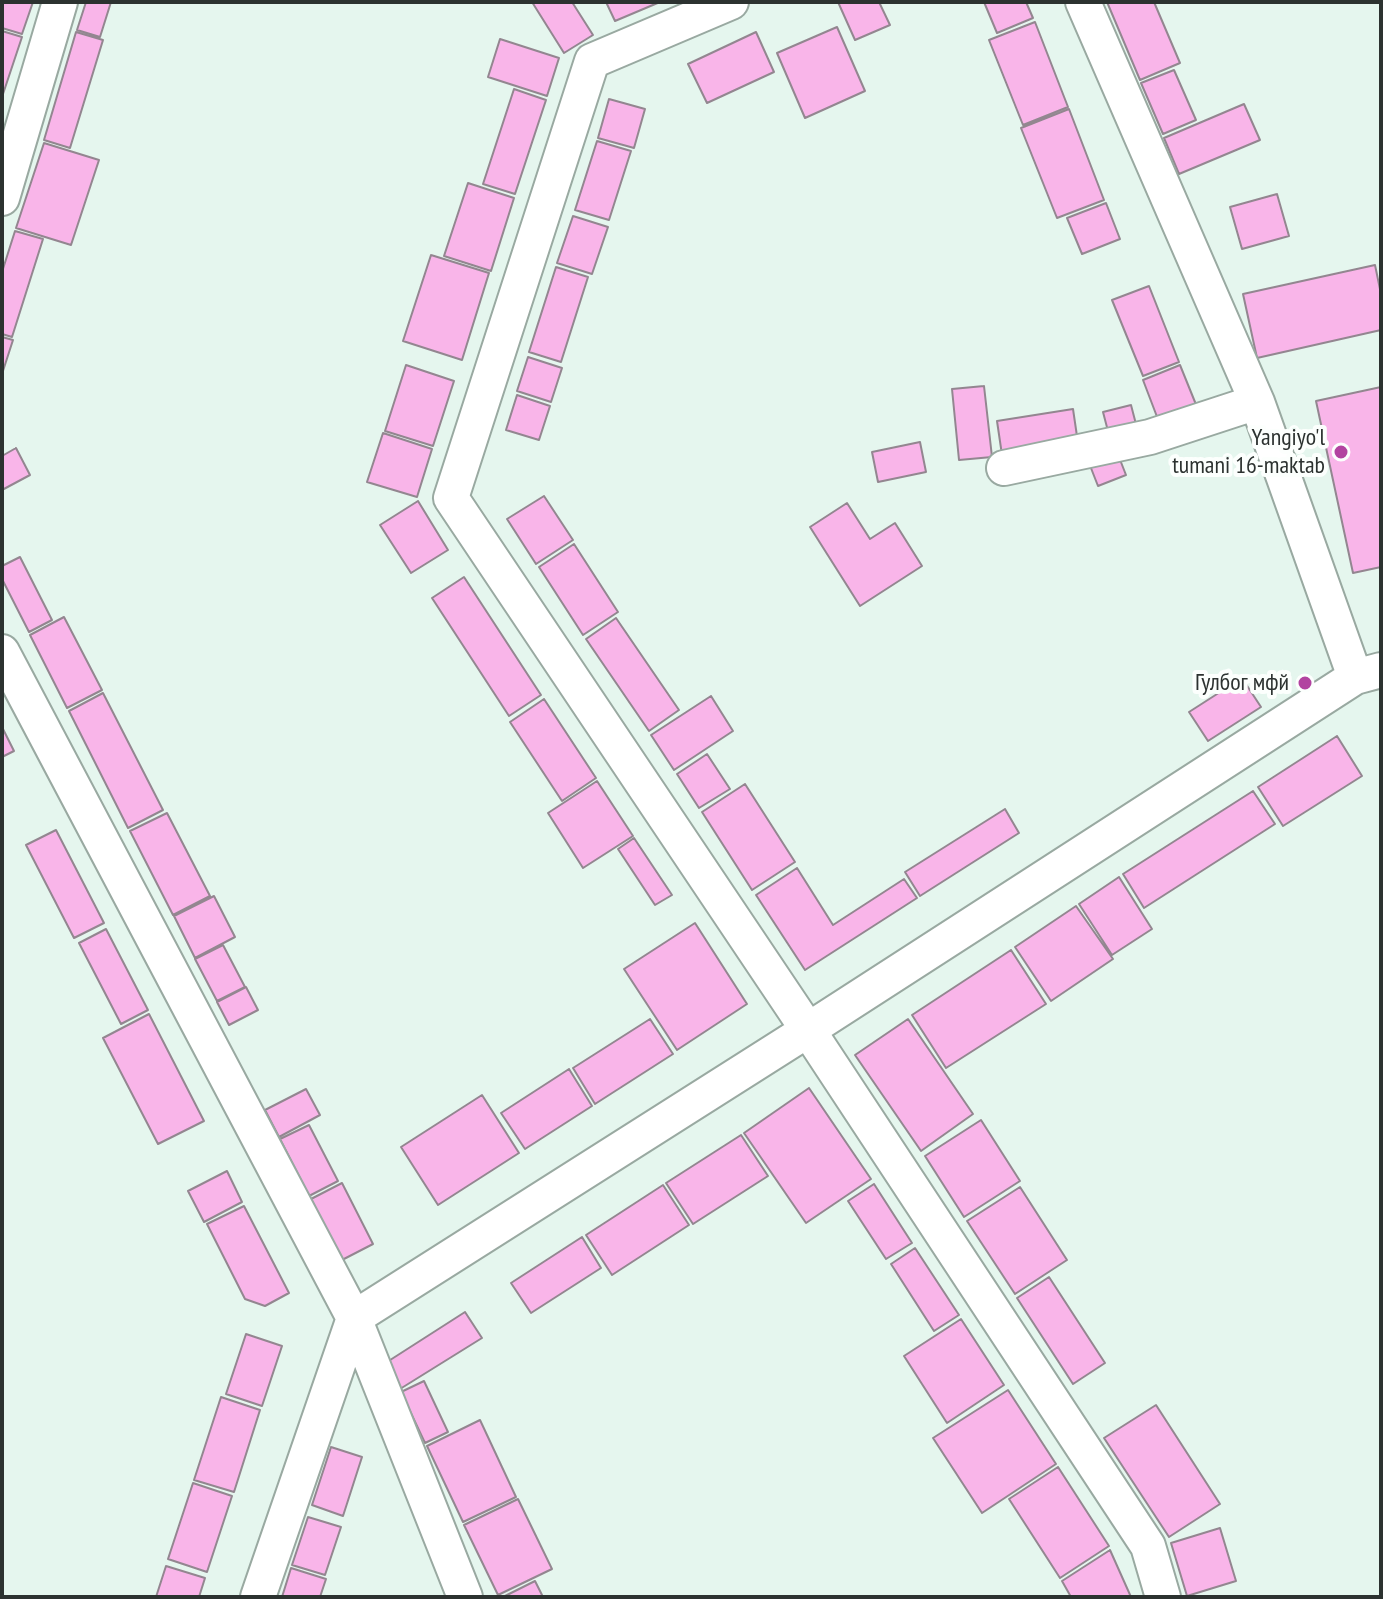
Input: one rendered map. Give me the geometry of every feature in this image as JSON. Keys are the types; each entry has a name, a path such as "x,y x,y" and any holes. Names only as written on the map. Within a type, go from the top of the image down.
{"street":[{"path":"2,198 60,2"},
{"path":"731,2 592,61 451,498 808,1030 1148,1546 1163,1597"},
{"path":"258,1597 354,1318 1368,674 1257,402 1083,2"},
{"path":"1004,468 1150,437 1257,402"},
{"path":"2,652 354,1318 465,1597"}],"building":[{"path":"2,2 33,2 22,34 2,28"},
{"path":"86,2 111,2 100,37 77,30"},
{"path":"532,2 572,2 593,35 564,53"},
{"path":"606,2 660,2 615,21"},
{"path":"838,2 879,2 890,25 855,40"},
{"path":"984,2 1026,2 1033,18 997,33"},
{"path":"1107,2 1154,2 1180,63 1140,80"},
{"path":"1035,22 1068,107 1023,125 989,40"},
{"path":"837,27 865,91 805,118 777,53"},
{"path":"2,31 22,37 2,97"},
{"path":"76,32 103,40 70,148 44,140"},
{"path":"756,32 774,72 707,103 688,64"},
{"path":"500,39 559,58 547,96 488,77"},
{"path":"1174,70 1196,120 1163,134 1141,83"},
{"path":"514,89 546,100 515,194 483,184"},
{"path":"609,99 645,109 634,148 598,138"},
{"path":"1244,104 1260,140 1179,174 1164,138"},
{"path":"1069,109 1104,200 1057,218 1021,128"},
{"path":"597,141 631,151 609,220 575,210"},
{"path":"44,143 99,160 71,245 16,228"},
{"path":"468,183 514,198 491,271 444,256"},
{"path":"1277,194 1289,236 1242,249 1230,207"},
{"path":"1106,203 1120,239 1082,254 1067,218"},
{"path":"573,216 608,227 592,274 557,263"},
{"path":"15,231 43,239 12,337 2,334 2,272"},
{"path":"431,255 489,273 462,360 403,341"},
{"path":"1375,265 1381,294 1381,330 1257,358 1243,294"},
{"path":"556,267 588,277 561,362 529,352"},
{"path":"1149,286 1179,362 1143,376 1112,300"},
{"path":"2,337 13,340 2,374"},
{"path":"528,357 562,368 551,402 517,391"},
{"path":"406,365 454,381 433,446 385,431"},
{"path":"1180,365 1197,407 1159,422 1143,380"},
{"path":"984,386 992,457 959,460 952,389"},
{"path":"1381,387 1381,567 1353,573 1316,401"},
{"path":"517,395 550,406 539,440 506,430"},
{"path":"1131,405 1137,428 1109,435 1103,412"},
{"path":"1073,409 1078,443 1002,455 997,421"},
{"path":"383,433 432,449 417,497 367,482"},
{"path":"920,442 926,472 878,482 872,452"},
{"path":"16,448 30,475 2,490 2,456"},
{"path":"1117,452 1126,475 1098,486 1089,463"},
{"path":"544,496 573,540 536,564 507,519"},
{"path":"418,501 448,550 411,573 380,525"},
{"path":"847,503 870,539 895,523 922,566 860,606 810,527"},
{"path":"574,544 618,612 583,635 539,567"},
{"path":"20,557 52,620 29,632 2,579 2,566"},
{"path":"464,577 541,695 509,716 432,598"},
{"path":"64,617 102,690 67,708 30,635"},
{"path":"616,618 679,710 649,731 586,639"},
{"path":"1242,678 1261,707 1208,741 1189,712"},
{"path":"103,693 163,810 128,828 69,711"},
{"path":"711,696 733,731 674,770 651,735"},
{"path":"544,699 596,778 562,801 510,722"},
{"path":"2,727 14,751 2,757"},
{"path":"1337,736 1362,776 1283,826 1258,787"},
{"path":"707,754 730,789 699,808 677,774"},
{"path":"597,781 633,836 583,868 548,813"},
{"path":"745,784 795,862 752,890 702,812"},
{"path":"1253,791 1275,824 1144,908 1123,874"},
{"path":"1005,809 1019,833 920,896 905,872"},
{"path":"167,813 210,896 173,915 130,831"},
{"path":"56,830 104,923 74,938 26,845"},
{"path":"634,838 672,895 655,905 618,849"},
{"path":"797,868 833,925 904,879 917,898 805,970 756,895"},
{"path":"1119,877 1152,929 1112,955 1079,904"},
{"path":"214,896 235,937 195,958 174,916"},
{"path":"1076,906 1113,959 1051,1001 1015,947"},
{"path":"695,923 747,1004 677,1050 624,969"},
{"path":"106,929 148,1010 121,1024 79,943"},
{"path":"223,945 245,987 217,1001 195,959"},
{"path":"1011,950 1046,1004 946,1068 912,1015"},
{"path":"246,987 258,1010 229,1025 217,1002"},
{"path":"149,1014 204,1121 158,1144 103,1038"},
{"path":"650,1019 673,1054 595,1104 573,1068"},
{"path":"908,1019 973,1114 921,1151 855,1055"},
{"path":"569,1069 592,1106 525,1149 501,1113"},
{"path":"809,1088 871,1179 806,1223 744,1133"},
{"path":"306,1089 320,1115 279,1137 265,1110"},
{"path":"482,1095 519,1153 438,1205 401,1147"},
{"path":"981,1120 1020,1181 964,1217 925,1156"},
{"path":"309,1125 338,1181 309,1196 280,1139"},
{"path":"741,1135 768,1176 693,1224 666,1183"},
{"path":"227,1171 242,1202 204,1222 188,1191"},
{"path":"342,1183 373,1244 342,1260 311,1199"},
{"path":"874,1184 912,1243 886,1259 848,1201"},
{"path":"663,1185 689,1225 612,1275 586,1235"},
{"path":"1020,1187 1067,1260 1015,1294 967,1221"},
{"path":"244,1206 289,1293 265,1306 245,1299 207,1224"},
{"path":"582,1237 601,1268 531,1313 511,1283"},
{"path":"915,1248 959,1315 934,1331 891,1264"},
{"path":"1049,1277 1105,1363 1073,1384 1017,1298"},
{"path":"465,1312 482,1338 400,1389 387,1362"},
{"path":"961,1319 1004,1385 947,1423 904,1356"},
{"path":"246,1334 282,1346 262,1406 226,1394"},
{"path":"424,1381 448,1432 425,1443 401,1392"},
{"path":"1008,1390 1056,1464 982,1513 933,1438"},
{"path":"221,1397 260,1410 234,1492 194,1480"},
{"path":"1156,1405 1220,1504 1169,1537 1104,1438"},
{"path":"480,1420 516,1497 463,1522 427,1446"},
{"path":"331,1447 362,1457 343,1516 312,1505"},
{"path":"1058,1467 1109,1546 1060,1578 1009,1499"},
{"path":"193,1483 232,1496 207,1572 168,1559"},
{"path":"518,1499 552,1569 498,1595 464,1525"},
{"path":"308,1517 341,1527 325,1575 292,1565"},
{"path":"1220,1528 1236,1581 1187,1596 1171,1543"},
{"path":"1110,1550 1131,1597 1071,1597 1062,1581"},
{"path":"166,1566 205,1578 199,1597 156,1597"},
{"path":"291,1568 326,1579 320,1597 282,1597"},
{"path":"535,1581 543,1597 503,1597"}],"place":[{"name":"Yangiyo'l tumani 16-maktab","path":"1341,452"},
{"name":"Гулбог мфй","path":"1305,683"}]}
